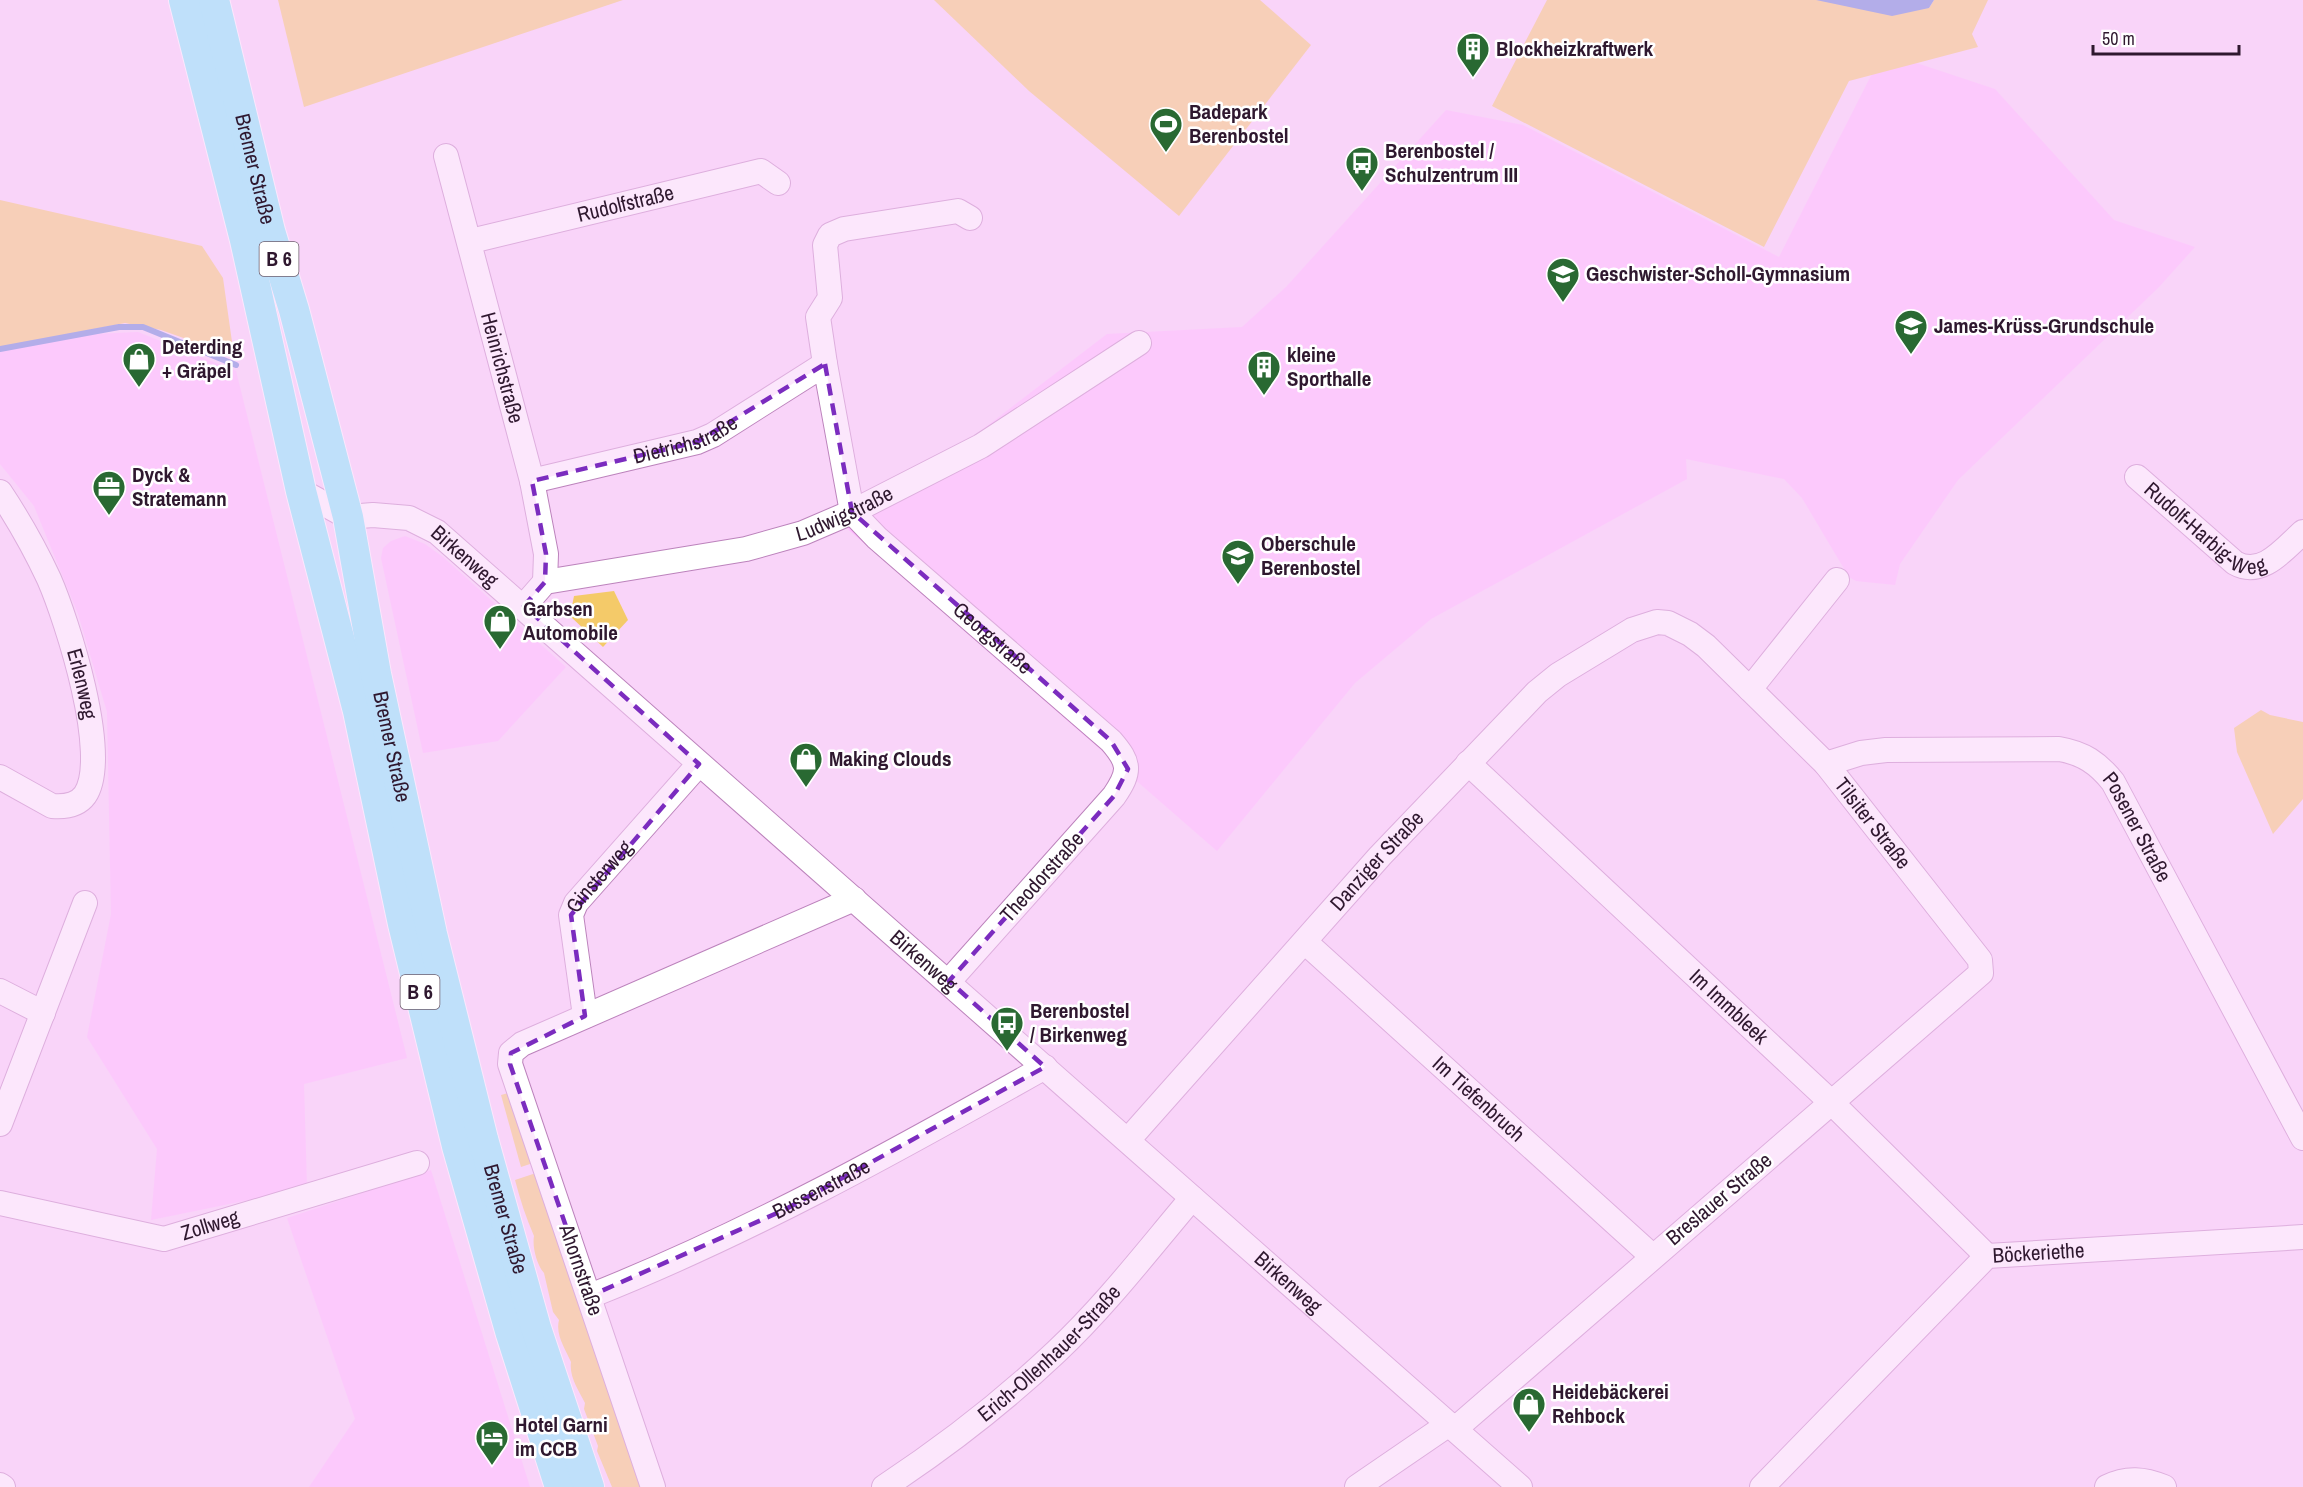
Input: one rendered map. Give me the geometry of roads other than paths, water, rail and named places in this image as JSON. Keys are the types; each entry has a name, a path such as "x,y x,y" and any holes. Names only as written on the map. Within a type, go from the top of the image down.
{"main road":[{"name":"Bremer Straße","path":"184,0 244,240 301,491 358,711 404,924 457,1146 511,1334 560,1487"},
{"name":"Bremer Straße","path":"214,0 270,231 294,310 348,517 376,674 446,991 486,1150 536,1328 589,1487"}],"street":[{"name":"Heinrichstraße","path":"446,156 471,241 531,481 546,554 544,582"},
{"name":"Rudolfstraße","path":"471,241 761,171 778,183"},
{"path":"852,512 818,317 830,298 825,245 830,235 844,229 958,211 970,218"},
{"name":"Ludwigstraße","path":"544,582 765,545 852,512 981,446 1138,343"},
{"name":"Dietrichstraße","path":"531,481 697,442 713,435 825,364"},
{"name":"Rudolf-Harbig-Weg","path":"2137,477 2235,563 2245,569 2255,569 2270,561 2303,532"},
{"path":"301,491 348,517"},
{"name":"Erlenweg","path":"0,492 30,541 62,610 88,705 92,778 84,796 72,805 52,806 0,777"},
{"name":"Georgstraße","path":"852,512 877,538 1111,741 1122,754 1128,769"},
{"name":"Birkenweg","path":"348,517 391,515 424,523 524,606 699,764 854,899 956,973 1045,1066 1520,1487"},
{"path":"1750,689 1837,580"},
{"path":"524,606 544,582"},
{"name":"Tilsiter Straße","path":"1656,622 1668,623 1699,640 1826,764 1980,960 1982,967"},
{"name":"Danziger Straße","path":"1128,1140 1380,856 1537,692 1558,675 1632,630 1656,622"},
{"name":"Posener Straße","path":"1826,764 1861,753 1886,750 2059,749 2075,752 2102,768 2113,782 2303,1138"},
{"name":"Im Immbleek","path":"1468,763 1832,1103 1987,1256"},
{"name":"Ginsterweg","path":"585,1016 571,927 571,915 576,903 699,764"},
{"name":"Theodorstraße","path":"956,973 1114,796 1123,783 1128,769"},
{"path":"585,1016 854,899"},
{"path":"0,1124 85,903"},
{"name":"Im Tiefenbruch","path":"1305,942 1653,1256"},
{"name":"Breslauer Straße","path":"1357,1487 1452,1427 1832,1103 1977,976 1982,967"},
{"path":"0,991 43,1013"},
{"name":"Ahornstraße","path":"585,1016 522,1044 511,1053 510,1065 653,1487"},
{"name":"Bussenstraße","path":"590,1296 687,1257 794,1205 892,1154 1045,1066"},
{"name":"Zollweg","path":"0,1203 164,1239 417,1163"},
{"name":"Erich-Ollenhauer-Straße","path":"884,1487 966,1429 1057,1351 1118,1286 1192,1198"},
{"name":"Böckeriethe","path":"1762,1487 1987,1256 2303,1237"},
{"path":"2107,1487 2128,1480 2146,1480 2164,1487"}],"water":[{"path":"1816,0 1934,0 1929,8 1892,16"}],"waterway":[{"path":"0,349 119,327 143,327 236,365"}],"place":[{"name":"Blockheizkraftwerk","path":"1473,78"},
{"name":"Badepark Berenbostel","path":"1166,153"},
{"name":"Berenbostel / Schulzentrum III","path":"1362,192"},
{"name":"Geschwister-Scholl-Gymnasium","path":"1563,303"},
{"name":"James-Krüss-Grundschule","path":"1911,355"},
{"name":"Deterding + Gräpel","path":"139,388"},
{"name":"kleine Sporthalle","path":"1264,396"},
{"name":"Dyck & Stratemann","path":"109,516"},
{"name":"Oberschule Berenbostel","path":"1238,585"},
{"name":"Garbsen Automobile","path":"500,650"},
{"name":"Making Clouds","path":"806,788"},
{"name":"Berenbostel / Birkenweg","path":"1007,1052"},
{"name":"Heidebäckerei Rehbock","path":"1529,1433"},
{"name":"Hotel Garni im CCB","path":"492,1466"}]}
